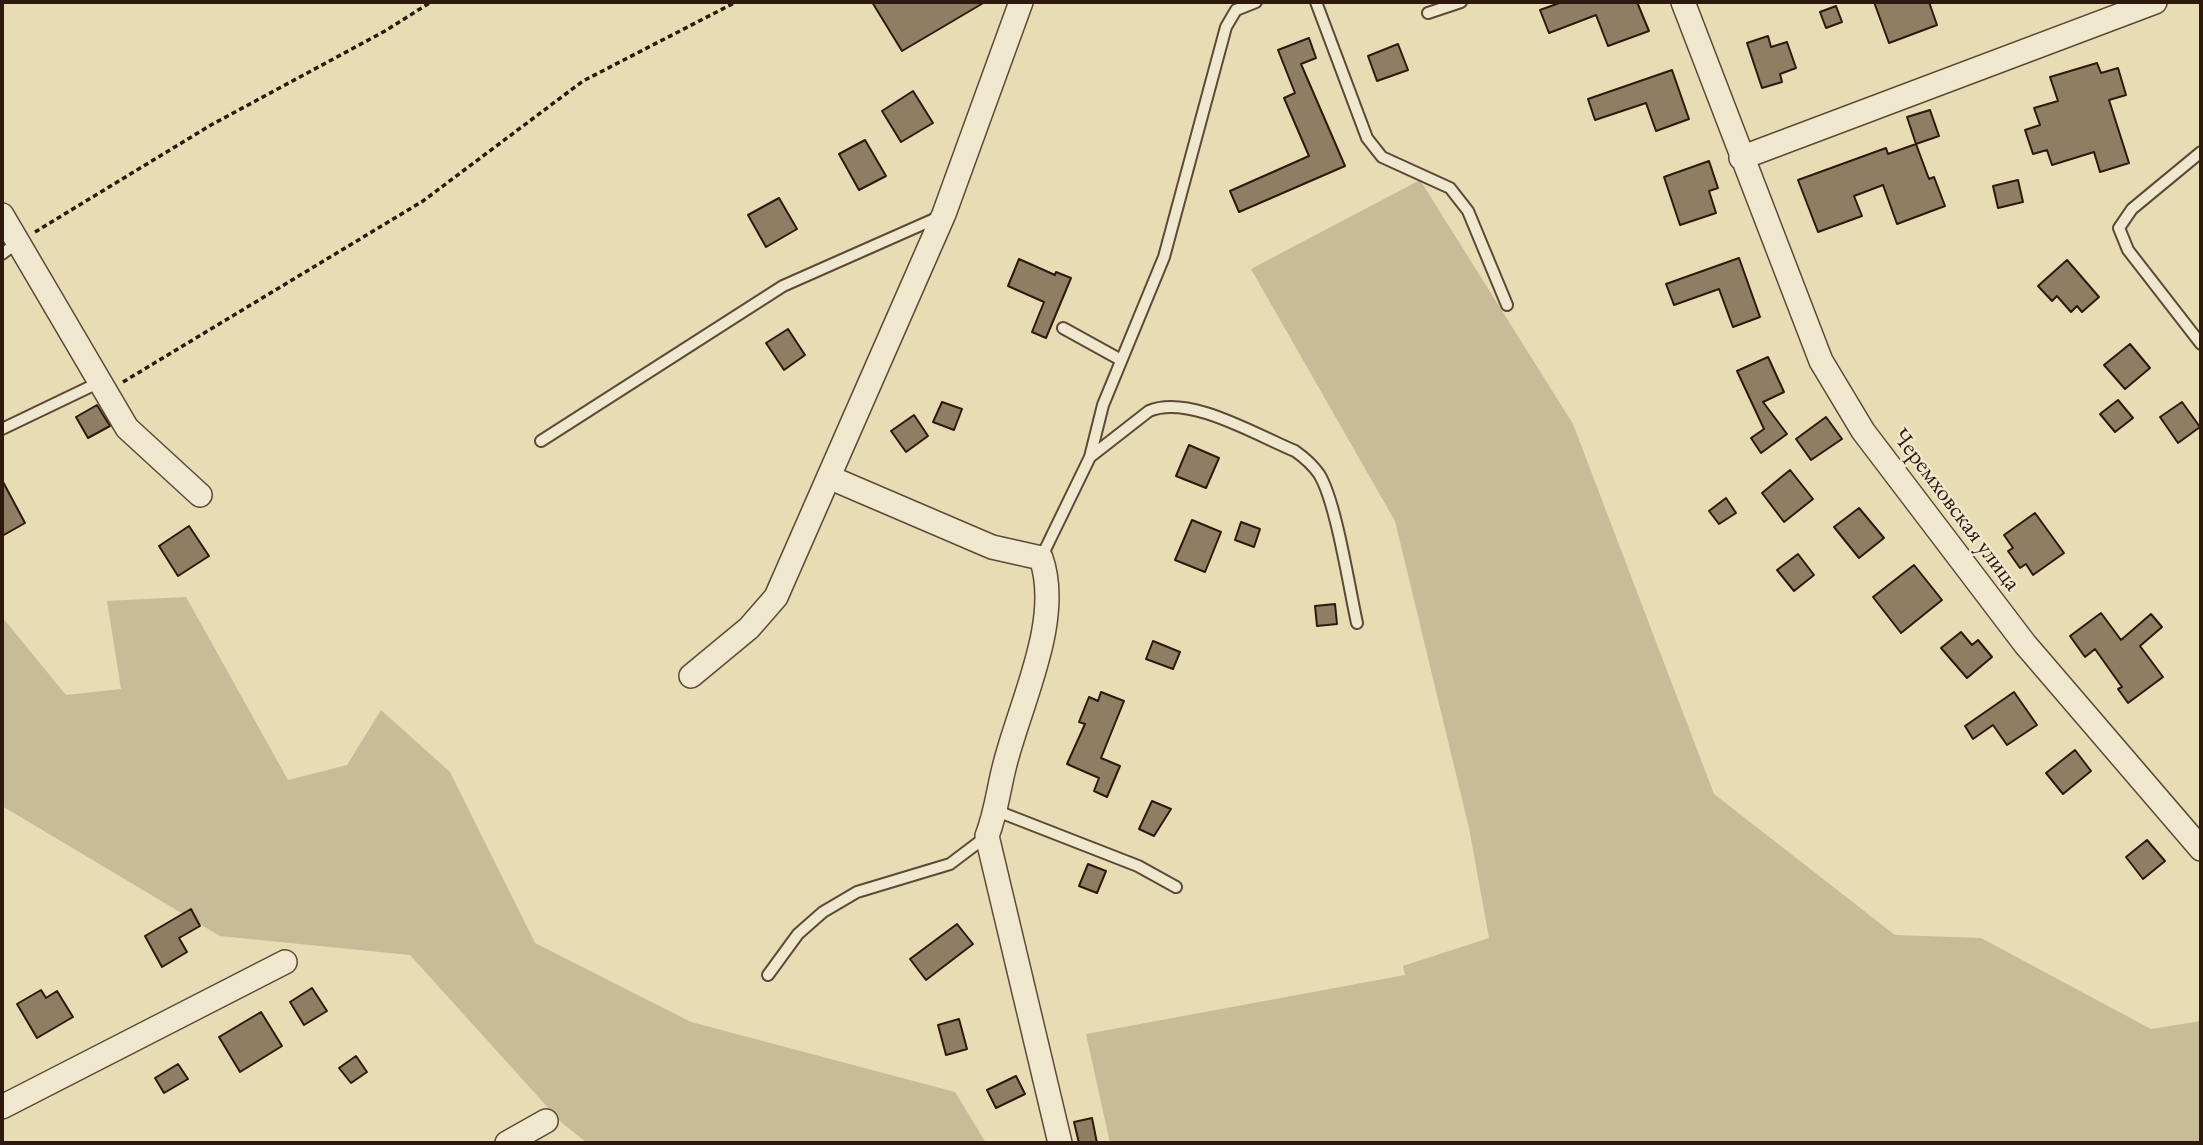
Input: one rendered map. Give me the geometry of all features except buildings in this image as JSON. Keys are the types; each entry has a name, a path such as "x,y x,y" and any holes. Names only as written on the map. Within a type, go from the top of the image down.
{"street":[{"path":"691,676 749,628 776,597 831,478 944,215 1021,2"},
{"name":"Черемховская улица","path":"1683,2 1821,361 1863,431 2025,644 2201,849"},
{"path":"1741,158 2155,2"},
{"path":"2,215 10,248 103,387 127,428 201,495"},
{"path":"831,478 992,547 1041,558 1049,581 1037,658 1004,769 997,811 987,836 1060,1143"},
{"path":"2,1107 285,962"},
{"path":"507,1143 546,1121"}],"lane":[{"path":"1041,558 1090,457 1103,405 1164,257 1230,17 1236,10 1256,2"},
{"path":"1316,2 1367,138 1382,157 1450,188 1468,211 1507,304"},
{"path":"1429,13 1461,2"},
{"path":"2201,152 2132,209 2119,228 2129,250 2201,344"},
{"path":"541,440 783,286 944,215"},
{"path":"1063,328 1121,360"},
{"path":"2,429 103,387"},
{"path":"1090,457 1149,411 1173,405 1188,407 1295,451 1310,461 1321,477 1357,623"},
{"path":"997,811 1138,866 1176,887"},
{"path":"768,975 798,934 823,912 857,892 950,864 987,836"}],"path":[{"path":"10,248 211,125 385,31 431,2"},
{"path":"103,387 423,201 583,81 736,2"}],"shaded area":[{"path":"1420,180 1573,424 1714,794 1895,935 1981,938 2151,1029 2201,1021 2201,1143 1110,1143 1086,1034 1405,975 1403,966 1489,938 1469,828 1395,521 1251,269"},
{"path":"186,597 288,780 347,765 381,710 450,772 535,943 691,1022 955,1092 986,1143 587,1143 561,1122 410,955 220,936 2,806 2,617 66,695 121,689 107,601"}]}
